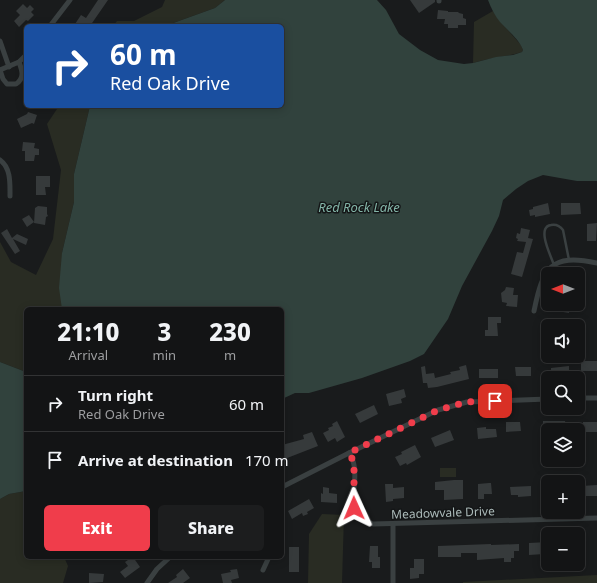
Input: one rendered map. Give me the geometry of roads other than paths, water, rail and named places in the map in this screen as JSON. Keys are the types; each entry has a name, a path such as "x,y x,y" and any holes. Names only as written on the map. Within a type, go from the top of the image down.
{"street":[{"path":"52,24 70,0"},
{"path":"0,41 9,67"},
{"path":"19,62 22,75 21,79 16,84 7,84 3,79 0,70 19,62 24,57"},
{"path":"0,160 7,168 9,174 10,196"},
{"path":"534,311 538,294 546,273 554,264 569,260 597,263"},
{"path":"585,398 597,398"},
{"path":"284,486 424,416 452,405 483,401 541,399"},
{"name":"Meadowvale Drive","path":"349,453 354,462 354,508 357,514 367,522 373,524 394,525 597,518"},
{"path":"393,583 394,525"},
{"path":"147,583 157,569 168,559"},
{"path":"263,570 268,559"}],"lane":[{"path":"554,264 544,236 544,230 547,226 552,224 563,230 569,260"}],"water":[{"name":"Red Rock Lake","path":"225,0 377,0 386,10 399,34 420,50 438,60 464,64 513,55 522,52 523,50 516,39 498,20 488,0 597,0 597,181 577,181 543,175 528,181 516,189 503,200 499,216 462,286 448,319 424,354 410,361 362,378 309,393 295,393 284,398 284,307 62,307 59,288 62,253 74,202 74,174 90,108 284,108 284,24 171,24 215,8"},
{"path":"0,362 24,371 24,491 9,494 0,499"}]}
